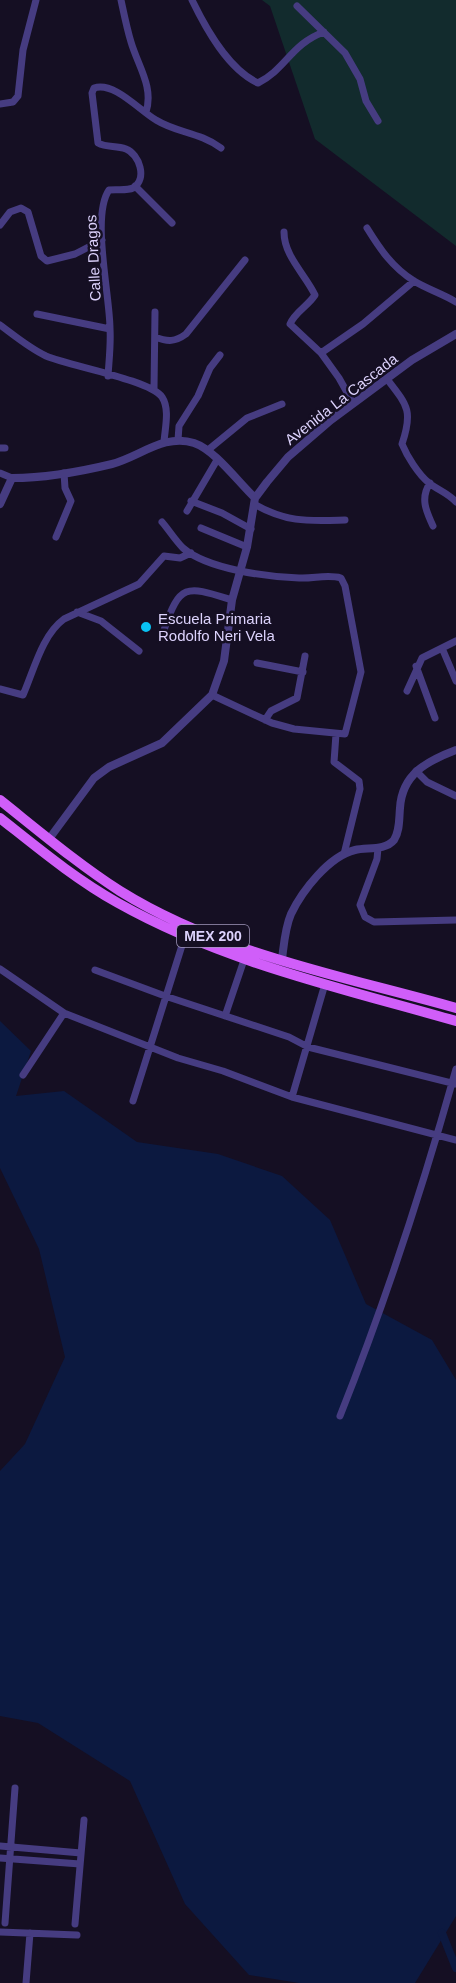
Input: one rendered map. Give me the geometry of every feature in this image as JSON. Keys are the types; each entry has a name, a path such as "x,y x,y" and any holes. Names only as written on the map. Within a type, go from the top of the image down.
{"main road":[{"name":"MEX 200","path":"0,800 91,871 121,891 191,928 248,951 456,1008"},
{"path":"0,810 60,858 91,871"},
{"name":"MEX 200","path":"0,818 65,869 118,903 185,936 244,960 456,1021"}],"street":[{"path":"0,104 13,102 18,96 23,50 36,0"},
{"path":"121,0 131,44 146,80 148,96 146,112"},
{"path":"192,0 228,58 247,78 258,83 272,76 295,48 309,38 324,32"},
{"path":"297,6 345,53 360,79 366,101 378,121"},
{"path":"172,223 135,186 140,180 140,165 136,157 127,150 98,143 92,93 94,88 103,87 116,92 169,127 198,134 221,148"},
{"name":"Calle Dragos","path":"108,376 110,330 102,240 104,197 109,190 130,189 135,186"},
{"path":"0,225 10,212 21,208 28,212 41,256 47,261 75,254 102,240"},
{"path":"367,228 386,257 414,281 456,302"},
{"path":"284,232 284,241 315,295 293,317 290,324 321,354 339,378 352,403"},
{"path":"155,337 167,341 177,340 186,334 245,260"},
{"path":"321,354 363,324 414,281"},
{"path":"154,389 155,312"},
{"path":"37,314 110,330"},
{"path":"0,325 45,355 108,376 140,382 154,389 162,398 166,414 164,442"},
{"name":"Avenida La Cascada","path":"255,501 288,458 352,403 412,360 455,337"},
{"path":"178,440 179,426 198,396 210,368 220,355"},
{"path":"387,379 409,412 410,424 402,444 405,450 430,483 448,492 456,502"},
{"path":"208,450 247,418 282,404"},
{"path":"0,473 12,478 44,478 134,458 164,442 178,440 194,443 208,450 255,501 274,515 303,522 345,520"},
{"path":"187,511 217,460"},
{"path":"56,537 71,501 65,488 64,473"},
{"path":"0,504 12,478"},
{"path":"430,483 425,490 424,501 434,526"},
{"path":"191,501 222,513 251,529"},
{"path":"49,839 94,778 110,766 162,743 212,695 224,661 232,600 247,548 255,501"},
{"path":"162,522 191,554 240,570 282,577 341,578 361,672 345,734 294,729 265,720 212,695"},
{"path":"201,528 247,548"},
{"path":"0,688 23,695 55,626 77,612 139,584 164,556 180,558 191,554"},
{"path":"164,630 178,596 186,591 207,593 232,600"},
{"path":"77,612 101,621 139,651"},
{"path":"407,691 416,666 422,658 456,641"},
{"path":"442,648 456,681"},
{"path":"265,720 271,711 297,698 305,657"},
{"path":"257,663 303,672"},
{"path":"416,666 435,718"},
{"path":"336,734 334,762 359,781 360,789 344,854"},
{"path":"282,959 287,926 296,905 326,868 344,854 356,849 378,848 393,842 397,833 405,784 416,771 456,750"},
{"path":"416,771 427,782 455,795"},
{"path":"378,848 377,860 360,905 365,916 374,922 456,920"},
{"path":"133,1101 185,936"},
{"path":"225,1016 244,960"},
{"path":"0,969 64,1013 178,1058 223,1071 292,1097 456,1140"},
{"path":"95,970 289,1037 308,1047 454,1084"},
{"path":"292,1097 325,984"},
{"path":"23,1075 64,1013"},
{"path":"340,1416 406,1236 454,1084 456,1069"},
{"path":"5,1923 15,1788"},
{"path":"75,1924 84,1820"},
{"path":"0,1846 81,1853"},
{"path":"0,1858 80,1864"},
{"path":"0,1932 77,1935"},
{"path":"26,1983 30,1933"}],"green space":[{"path":"262,0 456,0 456,246 315,139 270,6"}],"water":[{"path":"0,1021 31,1051 16,1096 64,1091 137,1142 218,1154 282,1176 330,1220 366,1304 432,1340 456,1380 456,1916 415,1983 299,1983 249,1975 185,1904 130,1781 38,1723 0,1716 0,1471 25,1444 65,1357 39,1249 0,1168"}],"waterway":[{"path":"442,1933 456,1968"}],"place":[{"name":"Escuela Primaria Rodolfo Neri Vela","path":"146,627"}]}
